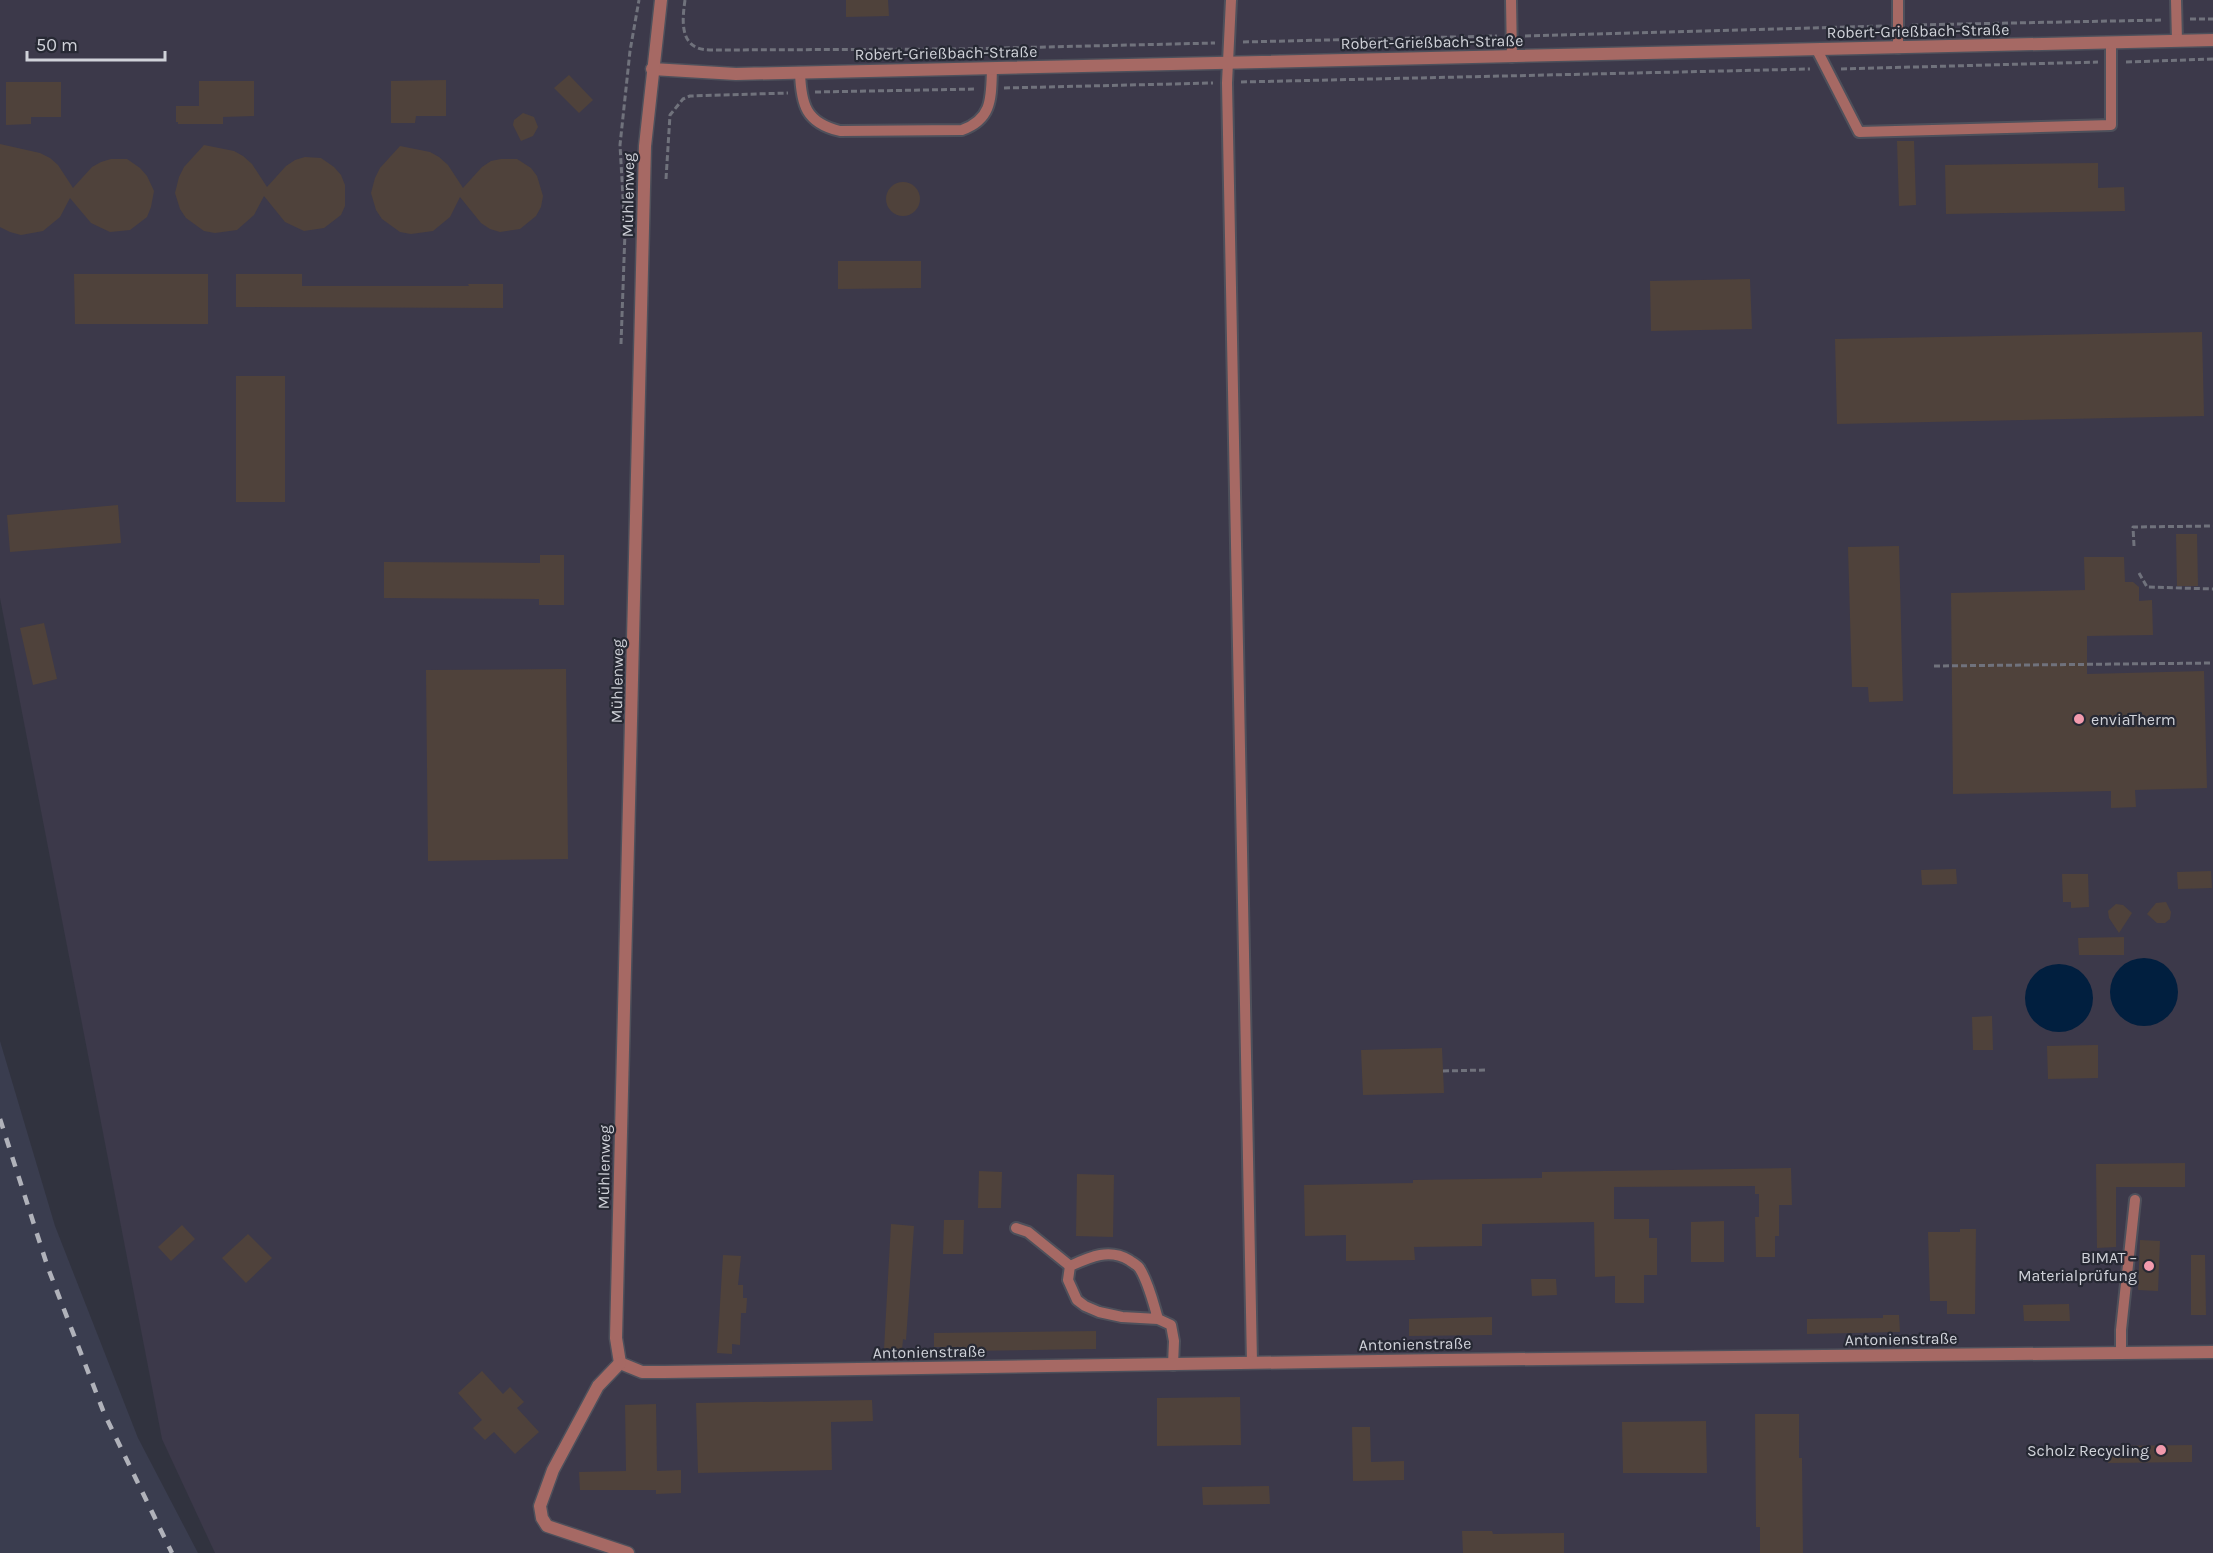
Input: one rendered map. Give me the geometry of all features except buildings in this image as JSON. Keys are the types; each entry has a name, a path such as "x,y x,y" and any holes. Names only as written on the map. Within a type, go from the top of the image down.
{"street":[{"name":"Mühlenweg","path":"620,1363 616,1338 642,344 644,179 652,69 661,0"},
{"name":"Robert-Grießbach-Straße","path":"652,69 735,74 2213,40"},
{"name":"Antonienstraße","path":"620,1363 642,1372 664,1372 2213,1352"},
{"path":"620,1363 598,1386 590,1400 553,1470 540,1506 542,1518 548,1526 628,1553"}],"lane":[{"path":"1231,0 1227,83 1252,1364"},
{"path":"1511,0 1512,57"},
{"path":"1898,0 1898,48"},
{"path":"2176,0 2177,41"},
{"path":"1817,50 1858,132 2111,125 2111,43"},
{"path":"800,72 801,92 808,114 828,128 840,131 962,130 973,126 984,117 992,88 992,68"},
{"path":"2121,1353 2121,1330 2135,1200"},
{"path":"1016,1228 1028,1232 1070,1266"},
{"path":"1070,1266 1105,1253 1123,1257 1139,1266 1158,1319"},
{"path":"1070,1266 1068,1280 1077,1300 1085,1306 1122,1317 1158,1319 1171,1325 1174,1341 1173,1365"}],"path":[{"path":"621,344 625,232 620,145 630,51 639,0"},
{"path":"685,0 684,31 689,42 697,48 717,50 973,48 2213,19"},
{"path":"666,179 670,115 683,99 690,96 2213,59"},
{"path":"2134,546 2133,526 2213,526"},
{"path":"2139,573 2146,586 2213,589"},
{"path":"1934,666 2213,663"},
{"path":"1443,1071 1485,1070"}],"shaded area":[{"path":"0,0 2213,0 2213,1553 215,1553 162,1439 0,598"},
{"path":"0,1041 55,1226 138,1438 198,1553 0,1553"}],"water":[{"path":"2137,958 2151,958 2163,963 2173,973 2178,992 2173,1011 2163,1021 2151,1026 2137,1026 2125,1021 2115,1011 2110,999 2110,985 2115,973 2125,963"},
{"path":"2052,964 2066,964 2078,969 2088,979 2093,998 2088,1017 2078,1027 2066,1032 2052,1032 2040,1027 2030,1017 2025,1005 2025,991 2030,979 2040,969"}],"railway":[{"path":"0,1119 48,1268 104,1413 172,1553"}],"place":[{"name":"enviaTherm","path":"2079,719"},
{"name":"BIMAT – Materialprüfung","path":"2149,1266"},
{"name":"Scholz Recycling","path":"2161,1450"}]}
